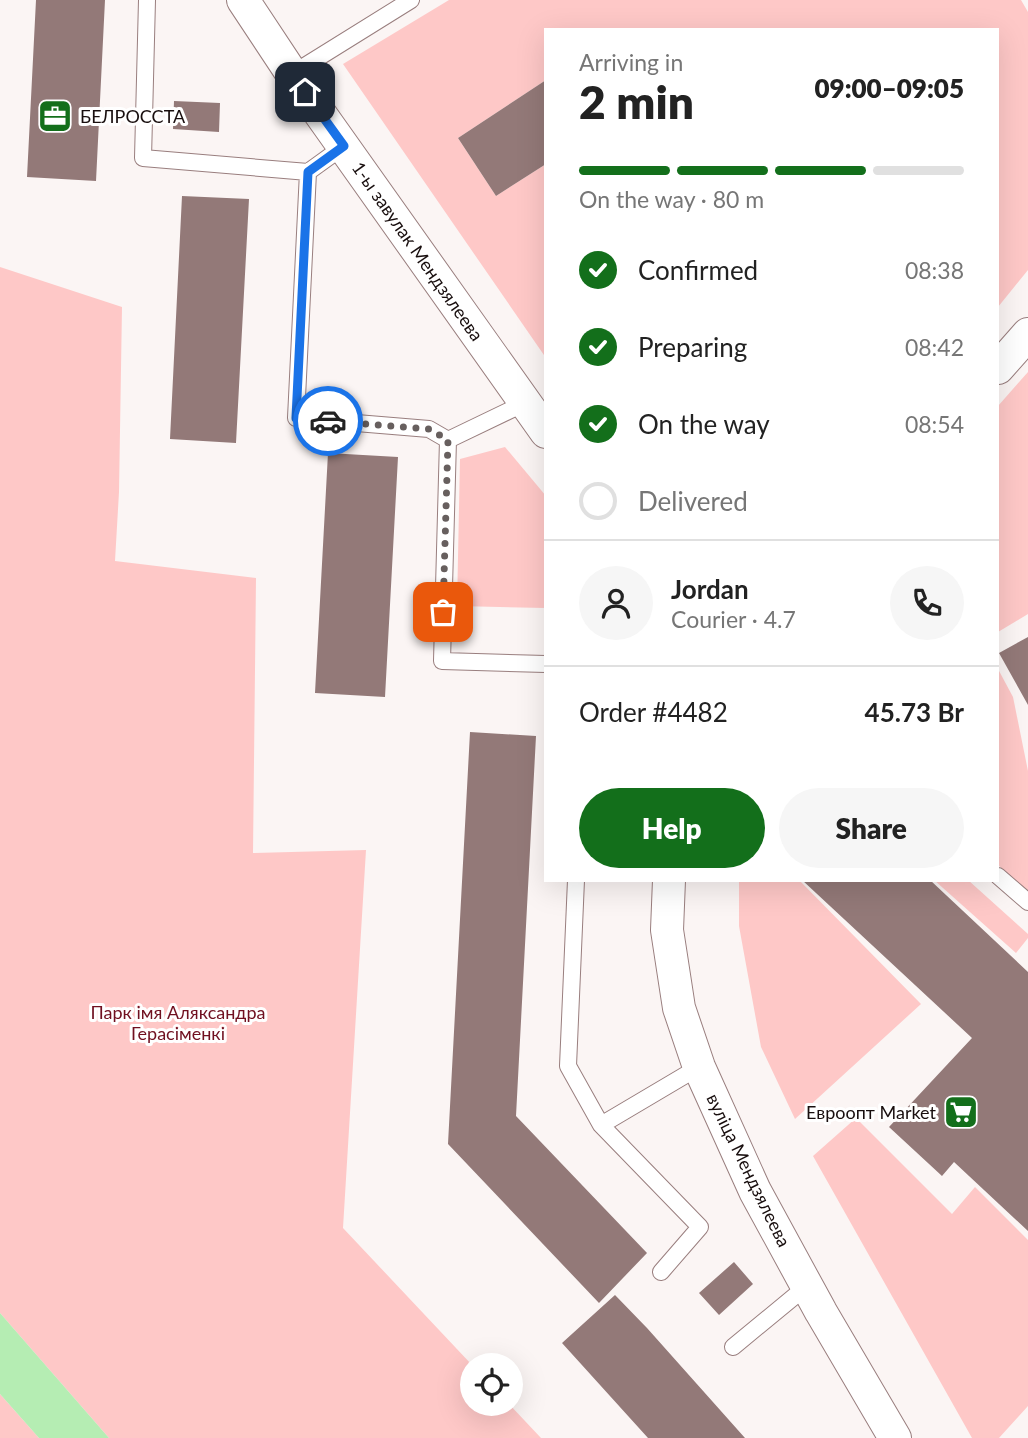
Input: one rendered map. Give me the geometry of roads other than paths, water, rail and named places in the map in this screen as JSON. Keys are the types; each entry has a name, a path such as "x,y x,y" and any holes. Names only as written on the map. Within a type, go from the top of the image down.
{"street":[{"name":"1-ы завулак Мендзялеева","path":"243,0 292,74 544,429"},
{"name":"вуліца Мендзялеева","path":"669,882 667,930 679,1008 699,1067 755,1191 895,1438"}],"lane":[{"path":"147,0 143,158 308,172 344,146"},
{"path":"292,74 411,0"},
{"path":"308,172 296,418 429,429 448,440"},
{"path":"448,440 525,403"},
{"path":"448,440 442,661 544,664"},
{"path":"999,877 1028,902"},
{"path":"576,882 568,1066 601,1125 700,1227 661,1272"},
{"path":"601,1125 699,1067"},
{"path":"733,1347 807,1286"}],"place":[{"name":"БЕЛРОССТА","path":"55,116"},
{"name":"Евроопт Market","path":"961,1112"}],"park label":[{"name":"Парк імя Аляксандра Герасіменкі","path":"178,1022"}]}
